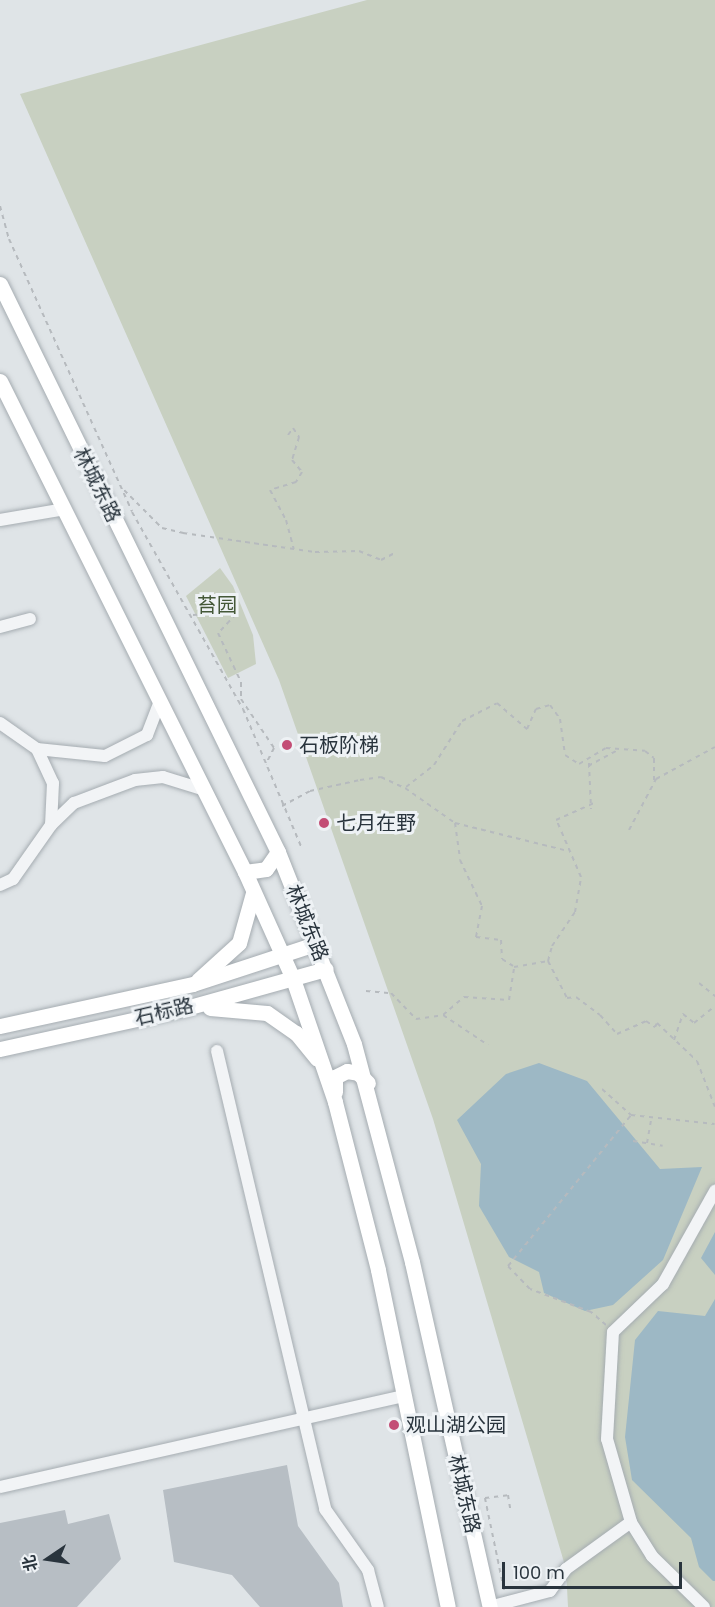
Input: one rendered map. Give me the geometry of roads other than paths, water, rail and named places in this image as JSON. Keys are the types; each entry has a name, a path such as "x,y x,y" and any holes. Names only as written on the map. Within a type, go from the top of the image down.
{"main road":[{"name":"林城东路","path":"0,284 278,852 326,969 369,1085 490,1607"},
{"name":"林城东路","path":"0,381 205,790 293,979 335,1102 404,1396 448,1607"},
{"path":"245,872 266,869 278,852"},
{"path":"193,984 239,943 253,892"},
{"name":"石标路","path":"0,1026 193,984 315,944"},
{"name":"石标路","path":"0,1049 186,1008 326,969"},
{"path":"226,975 232,996"},
{"path":"186,1008 267,1013 296,1033 325,1069"},
{"path":"335,1102 335,1077 346,1071 358,1073 369,1085"}],"street":[{"path":"0,520 65,509"},
{"path":"0,627 30,619"},
{"path":"0,723 37,749 105,756 147,735 160,701"},
{"path":"37,749 53,783 51,825"},
{"path":"0,885 13,879 51,825 74,803 135,780 163,777 205,790"},
{"path":"217,1051 302,1420 325,1509 368,1570 378,1607"},
{"path":"704,1607 652,1556 631,1522 607,1439 613,1332 663,1284 715,1191"},
{"path":"0,1487 404,1396"},
{"path":"490,1607 550,1591 566,1569 631,1522"}],"water":[{"path":"539,1063 587,1081 660,1169 702,1167 663,1260 613,1305 585,1311 544,1293 539,1272 509,1257 479,1206 481,1164 457,1120 506,1074"},
{"path":"715,1232 715,1275 701,1258"},
{"path":"715,1299 715,1581 713,1581 699,1567 691,1538 632,1480 625,1437 635,1340 658,1311 705,1316"}],"place":[{"name":"石板阶梯","path":"287,745"},
{"name":"七月在野","path":"324,823"},
{"name":"观山湖公园","path":"394,1425"}],"park label":[{"name":"苔园","path":"217,605"}]}
